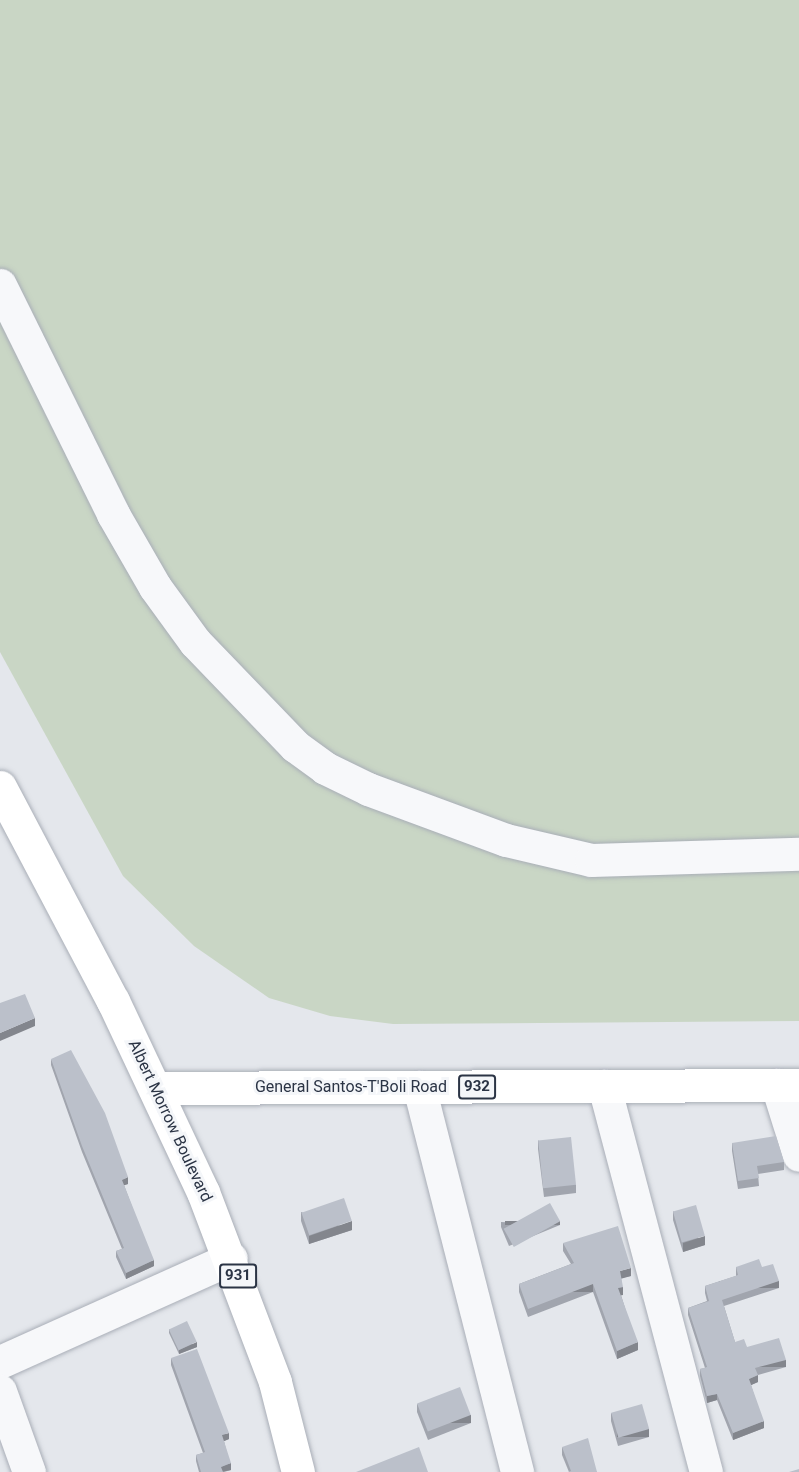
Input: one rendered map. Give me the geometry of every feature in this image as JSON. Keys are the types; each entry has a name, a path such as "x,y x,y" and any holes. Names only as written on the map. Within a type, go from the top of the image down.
{"main road":[{"name":"Albert Morrow Boulevard","path":"0,787 156,1088 231,1258 275,1382 298,1472"},
{"name":"General Santos-T'Boli Road","path":"156,1088 788,1085"}],"street":[{"path":"0,285 113,514 155,587 195,642 295,746 325,768 368,789 506,840 591,860 799,854"},
{"path":"788,1085 799,1155"},
{"path":"604,1086 706,1472"},
{"path":"419,1087 517,1472"},
{"path":"0,1362 231,1258"},
{"path":"0,1391 29,1472"}],"green space":[{"path":"0,0 799,0 799,1021 393,1024 330,1016 269,998 194,946 123,876 0,652"}],"building":[{"path":"25,994 35,1018 0,1033 0,1003"},
{"path":"71,1050 105,1113 128,1177 122,1180 154,1260 126,1273 116,1251 124,1248 82,1146 51,1059"},
{"path":"776,1136 784,1162 757,1166 759,1178 738,1181 732,1143"},
{"path":"571,1137 576,1185 543,1188 538,1140"},
{"path":"344,1198 352,1221 309,1235 301,1213"},
{"path":"550,1203 560,1221 514,1247 504,1229"},
{"path":"696,1205 705,1236 682,1242 673,1212"},
{"path":"618,1226 631,1268 620,1271 623,1287 618,1288 638,1342 617,1351 593,1284 528,1309 519,1284 574,1263 563,1243"},
{"path":"759,1259 762,1267 773,1264 779,1281 722,1300 735,1342 744,1339 747,1347 779,1338 786,1360 755,1368 758,1375 749,1379 764,1421 733,1433 717,1394 707,1396 700,1369 707,1367 688,1308 709,1301 705,1286 738,1275 736,1267"},
{"path":"187,1321 197,1342 179,1350 169,1329"},
{"path":"197,1349 229,1433 222,1435 231,1463 221,1467 223,1472 201,1472 196,1455 205,1452 171,1358"},
{"path":"460,1387 471,1415 428,1431 417,1403"},
{"path":"642,1404 649,1429 618,1438 611,1413"},
{"path":"588,1438 597,1472 568,1472 571,1471 562,1447"},
{"path":"419,1447 428,1472 356,1472"}]}
